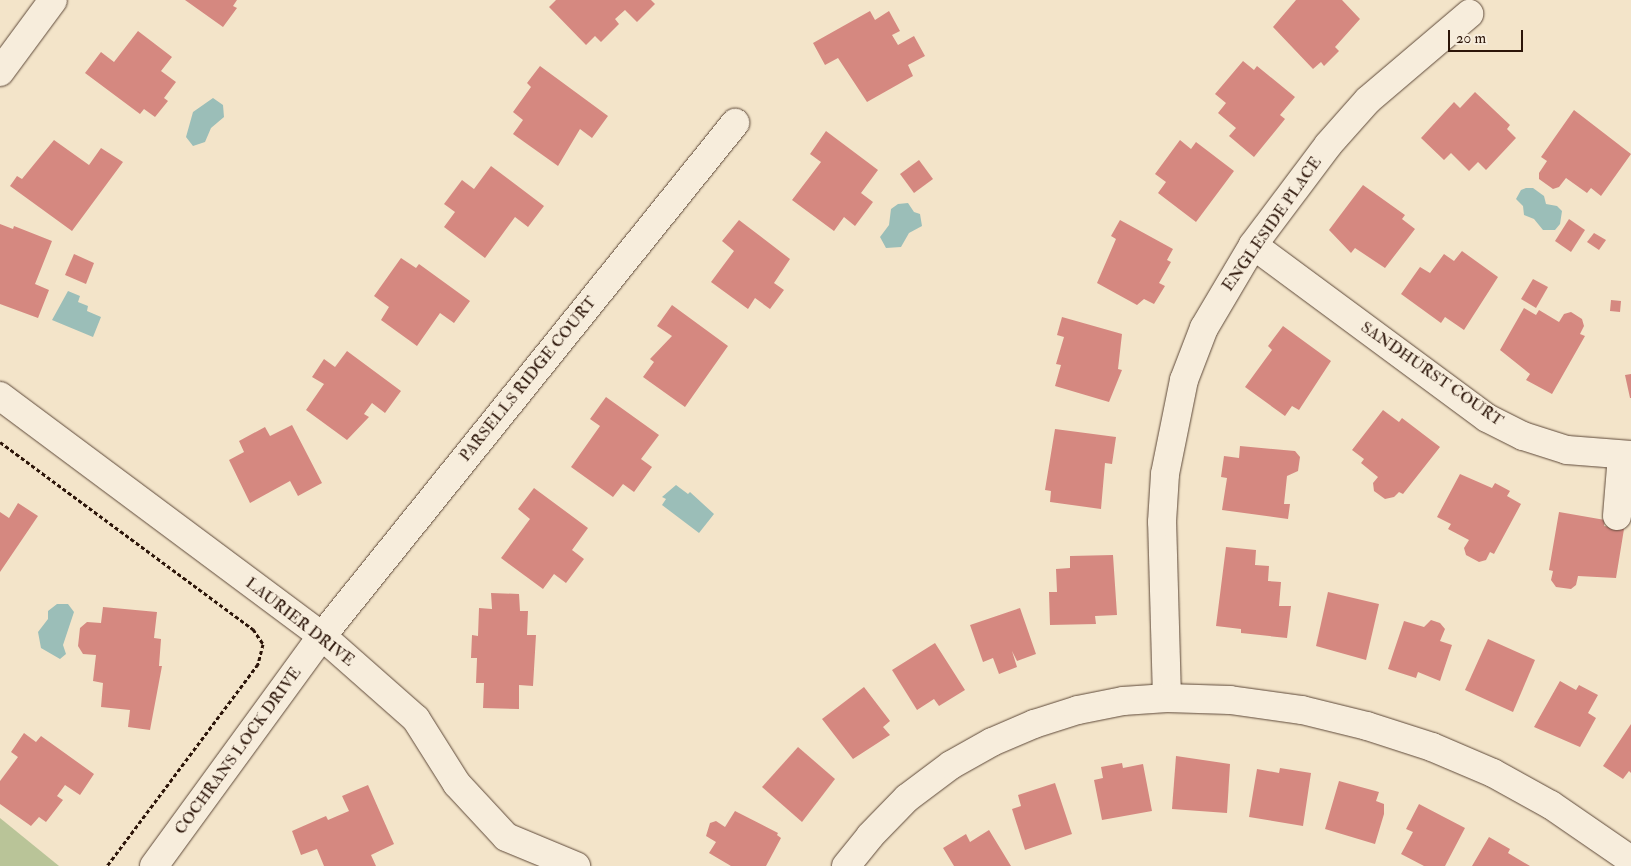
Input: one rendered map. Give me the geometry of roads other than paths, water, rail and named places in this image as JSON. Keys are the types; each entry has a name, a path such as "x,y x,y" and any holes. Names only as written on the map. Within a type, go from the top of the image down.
{"street":[{"path":"0,72 53,0"},
{"name":"ENGLESIDE PLACE","path":"1167,698 1162,522 1165,474 1172,427 1184,380 1204,328 1253,245 1328,145 1368,100 1469,14"},
{"name":"PARSELLS RIDGE COURT","path":"322,636 735,123"},
{"name":"SANDHURST COURT","path":"1253,245 1487,418 1524,436 1567,450 1626,455"},
{"name":"LAURIER DRIVE","path":"0,396 322,636 416,719 457,784 506,837 576,866"},
{"path":"1618,516 1626,455"},
{"name":"COCHRANS LOCK DRIVE","path":"154,866 322,636"},
{"path":"846,866 870,836 907,798 951,765 992,742 1034,724 1078,710 1123,701 1167,698 1230,700 1302,710 1367,726 1432,747 1493,773 1551,805 1631,860"}],"water":[{"path":"213,98 223,105 224,117 211,128 205,142 193,146 186,137 193,112"},
{"path":"1533,188 1544,196 1546,204 1557,206 1562,211 1560,224 1555,230 1543,230 1534,219 1524,215 1523,206 1516,199 1521,190"},
{"path":"908,203 914,212 920,214 922,226 909,233 901,247 886,248 880,237 889,225 891,209 898,204"},
{"path":"68,291 80,296 78,302 88,306 87,311 101,317 93,337 52,320"},
{"path":"676,485 688,494 690,492 714,514 699,533 662,505 666,499 662,497"},
{"path":"57,604 68,604 74,612 63,645 66,654 60,659 41,648 38,632 48,619 48,611"}]}
